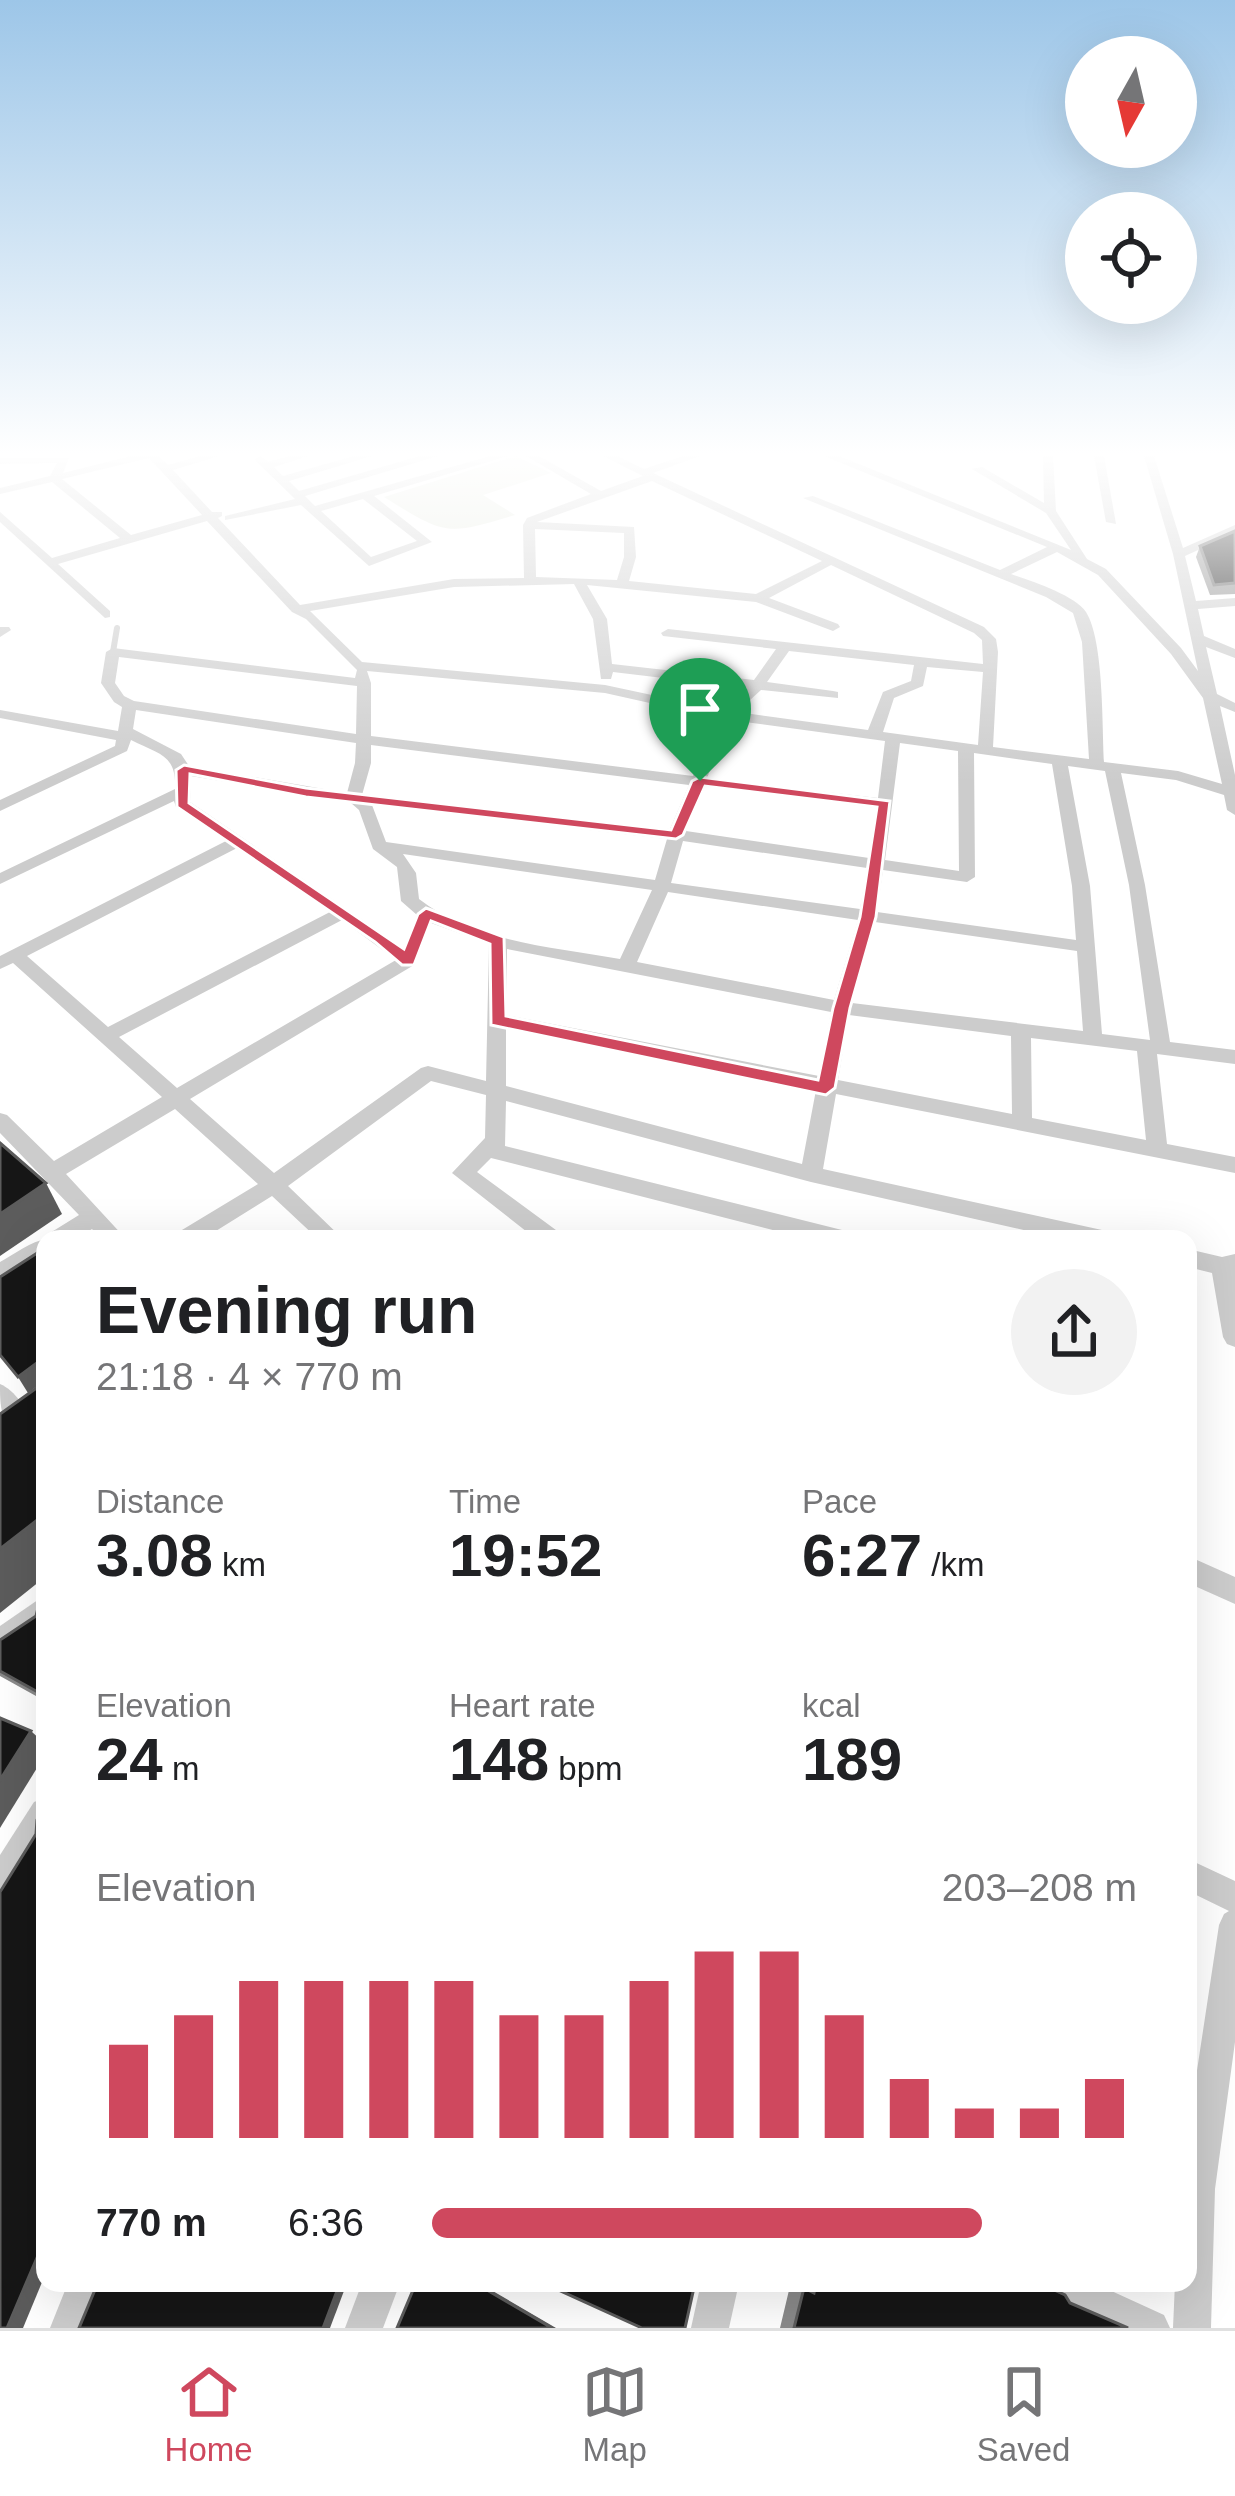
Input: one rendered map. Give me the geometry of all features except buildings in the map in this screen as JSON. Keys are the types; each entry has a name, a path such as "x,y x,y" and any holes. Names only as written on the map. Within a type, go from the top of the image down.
{"street":[{"path":"54,565 105,614"},
{"path":"265,565 361,675 364,740 354,797"},
{"path":"530,565 530,582"},
{"path":"623,582 625,565"},
{"path":"758,598 824,565"},
{"path":"0,714 124,734 168,750 184,770 354,797 676,835 967,877 976,750 991,669 989,639 979,630 831,565"},
{"path":"977,565 1051,594 1079,611 1090,641 1104,766 1137,885 1154,1047 1157,1150"},
{"path":"1001,574 1020,565"},
{"path":"1087,565 1109,579 1209,696 1235,708"},
{"path":"1109,579 1120,565"},
{"path":"1181,565 1235,810"},
{"path":"306,610 454,583 578,580 758,598 833,627"},
{"path":"578,580 600,619 605,688"},
{"path":"1188,606 1234,600"},
{"path":"668,633 991,669"},
{"path":"1197,638 1235,653"},
{"path":"626,966 662,886 676,835 724,715 758,686 785,647"},
{"path":"885,804 364,740 130,705 118,699 108,683 113,652 361,675 605,688 724,715 1178,776 1228,791"},
{"path":"874,735 888,694 918,683 921,662"},
{"path":"606,667 833,694"},
{"path":"0,806 122,748 130,705"},
{"path":"812,1174 842,1008 878,864 893,738"},
{"path":"1059,760 1082,886 1093,1040"},
{"path":"184,770 182,804 408,961"},
{"path":"0,879 181,792"},
{"path":"354,797 366,808 380,846 407,865 410,901 426,914 498,941 842,1008 1235,1057"},
{"path":"238,842 7,959 106,1036 322,1230"},
{"path":"380,846 1086,946"},
{"path":"106,1036 343,912"},
{"path":"52,1172 408,961 426,914"},
{"path":"498,941 495,1151 771,1230"},
{"path":"498,1020 1235,1165"},
{"path":"1021,1030 1022,1125"},
{"path":"200,1230 274,1185 428,1073 812,1174 1050,1230"},
{"path":"0,1120 9,1144 52,1172 106,1230"},
{"path":"495,1141 463,1172 540,1230"},
{"path":"73,1230 94,1217"},
{"path":"0,1273 36,1251"},
{"path":"1197,1259 1228,1264 1235,1337"},
{"path":"0,1395 22,1425"},
{"path":"0,1442 36,1416"},
{"path":"1197,1573 1235,1591"},
{"path":"0,1644 36,1614"},
{"path":"0,1883 36,1827"},
{"path":"1197,1879 1235,1898"},
{"path":"1197,2157 1235,1925"},
{"path":"69,2328 83,2292"},
{"path":"364,2328 378,2292"},
{"path":"710,2328 718,2292"},
{"path":"1072,2292 1151,2328"},
{"path":"1192,2292 1192,2328"}],"lane":[{"path":"113,652 117,628"}],"route":[{"path":"184,770 207,771 306,793 676,835 700,781 885,804 868,917 826,1088 498,1020 498,941 426,914 408,961 182,804 181,792 184,770"}]}
